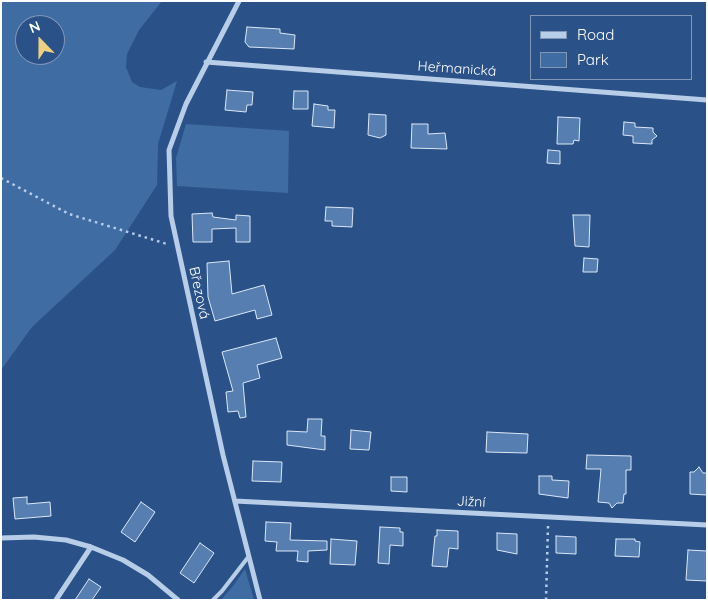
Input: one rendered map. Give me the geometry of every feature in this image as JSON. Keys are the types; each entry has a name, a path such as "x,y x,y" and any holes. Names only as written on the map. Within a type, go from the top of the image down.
{"street":[{"name":"Březová","path":"239,1 186,104 169,150 171,216 223,455 260,600"},
{"name":"Heřmanická","path":"206,62 707,100"},
{"name":"Jižní","path":"235,501 707,525"},
{"path":"1,538 34,537 66,540 91,547 123,560 148,575 178,600"},
{"path":"56,600 91,547"}],"lane":[{"path":"212,600 222,591 249,556"}],"path":[{"path":"1,178 69,214 178,248"},
{"path":"546,600 548,517"}],"green space":[{"path":"1,1 162,1 139,30 127,54 126,67 132,82 140,87 161,90 177,81 158,144 157,185 115,250 32,327 1,370"},
{"path":"186,124 289,131 288,193 177,186 176,158"},
{"path":"245,569 254,600 221,600 233,586"}],"building":[{"path":"247,27 280,29 280,33 295,35 294,49 249,47 245,42"},
{"path":"227,90 253,92 252,105 247,105 246,112 225,110"},
{"path":"294,91 308,91 308,109 293,109"},
{"path":"314,104 328,106 328,110 335,110 334,128 312,126"},
{"path":"369,114 386,115 386,135 380,138 368,135"},
{"path":"558,117 580,118 579,141 574,140 573,144 557,144"},
{"path":"624,122 635,123 635,127 653,128 653,132 657,136 652,140 652,144 633,143 633,136 623,135"},
{"path":"412,124 428,124 428,134 445,133 447,149 411,148"},
{"path":"548,150 560,151 560,164 547,163"},
{"path":"326,207 353,208 352,227 332,226 332,221 325,221"},
{"path":"212,213 213,217 236,220 236,215 250,216 250,242 236,242 236,228 212,229 212,242 193,242 192,214"},
{"path":"573,215 590,215 589,247 575,246"},
{"path":"584,258 598,259 597,272 583,272"},
{"path":"229,261 232,294 264,285 272,315 257,319 255,310 215,321 208,297 207,263"},
{"path":"276,338 282,358 257,365 260,378 243,383 246,417 240,418 238,411 228,412 226,392 233,391 222,352"},
{"path":"308,419 322,419 321,436 325,436 325,450 287,445 287,431 307,432"},
{"path":"351,430 371,432 369,450 350,449"},
{"path":"487,432 528,434 527,453 486,452"},
{"path":"587,455 631,456 631,470 626,470 626,494 624,494 623,503 617,503 612,508 609,503 598,502 601,469 586,469"},
{"path":"253,461 282,462 281,482 252,481"},
{"path":"699,467 703,473 707,473 707,495 690,494 690,472 694,472"},
{"path":"539,476 552,476 552,480 569,481 568,498 539,494"},
{"path":"391,477 407,477 407,492 391,491"},
{"path":"27,497 27,504 50,502 51,516 15,519 13,498"},
{"path":"141,502 155,512 135,542 121,532"},
{"path":"266,522 291,523 290,540 327,541 327,550 308,551 308,562 297,561 298,551 276,551 277,542 265,541"},
{"path":"380,527 400,528 400,532 403,532 403,546 390,545 389,564 378,563"},
{"path":"437,530 458,531 458,549 449,548 447,567 432,566"},
{"path":"497,533 517,534 517,554 497,550"},
{"path":"556,536 576,537 576,554 556,553"},
{"path":"331,539 357,541 355,565 330,564"},
{"path":"616,539 635,539 635,541 640,542 639,557 615,556"},
{"path":"200,543 214,553 194,583 180,573"},
{"path":"688,550 707,551 707,581 686,580"},
{"path":"89,579 101,587 92,600 75,600"}]}
